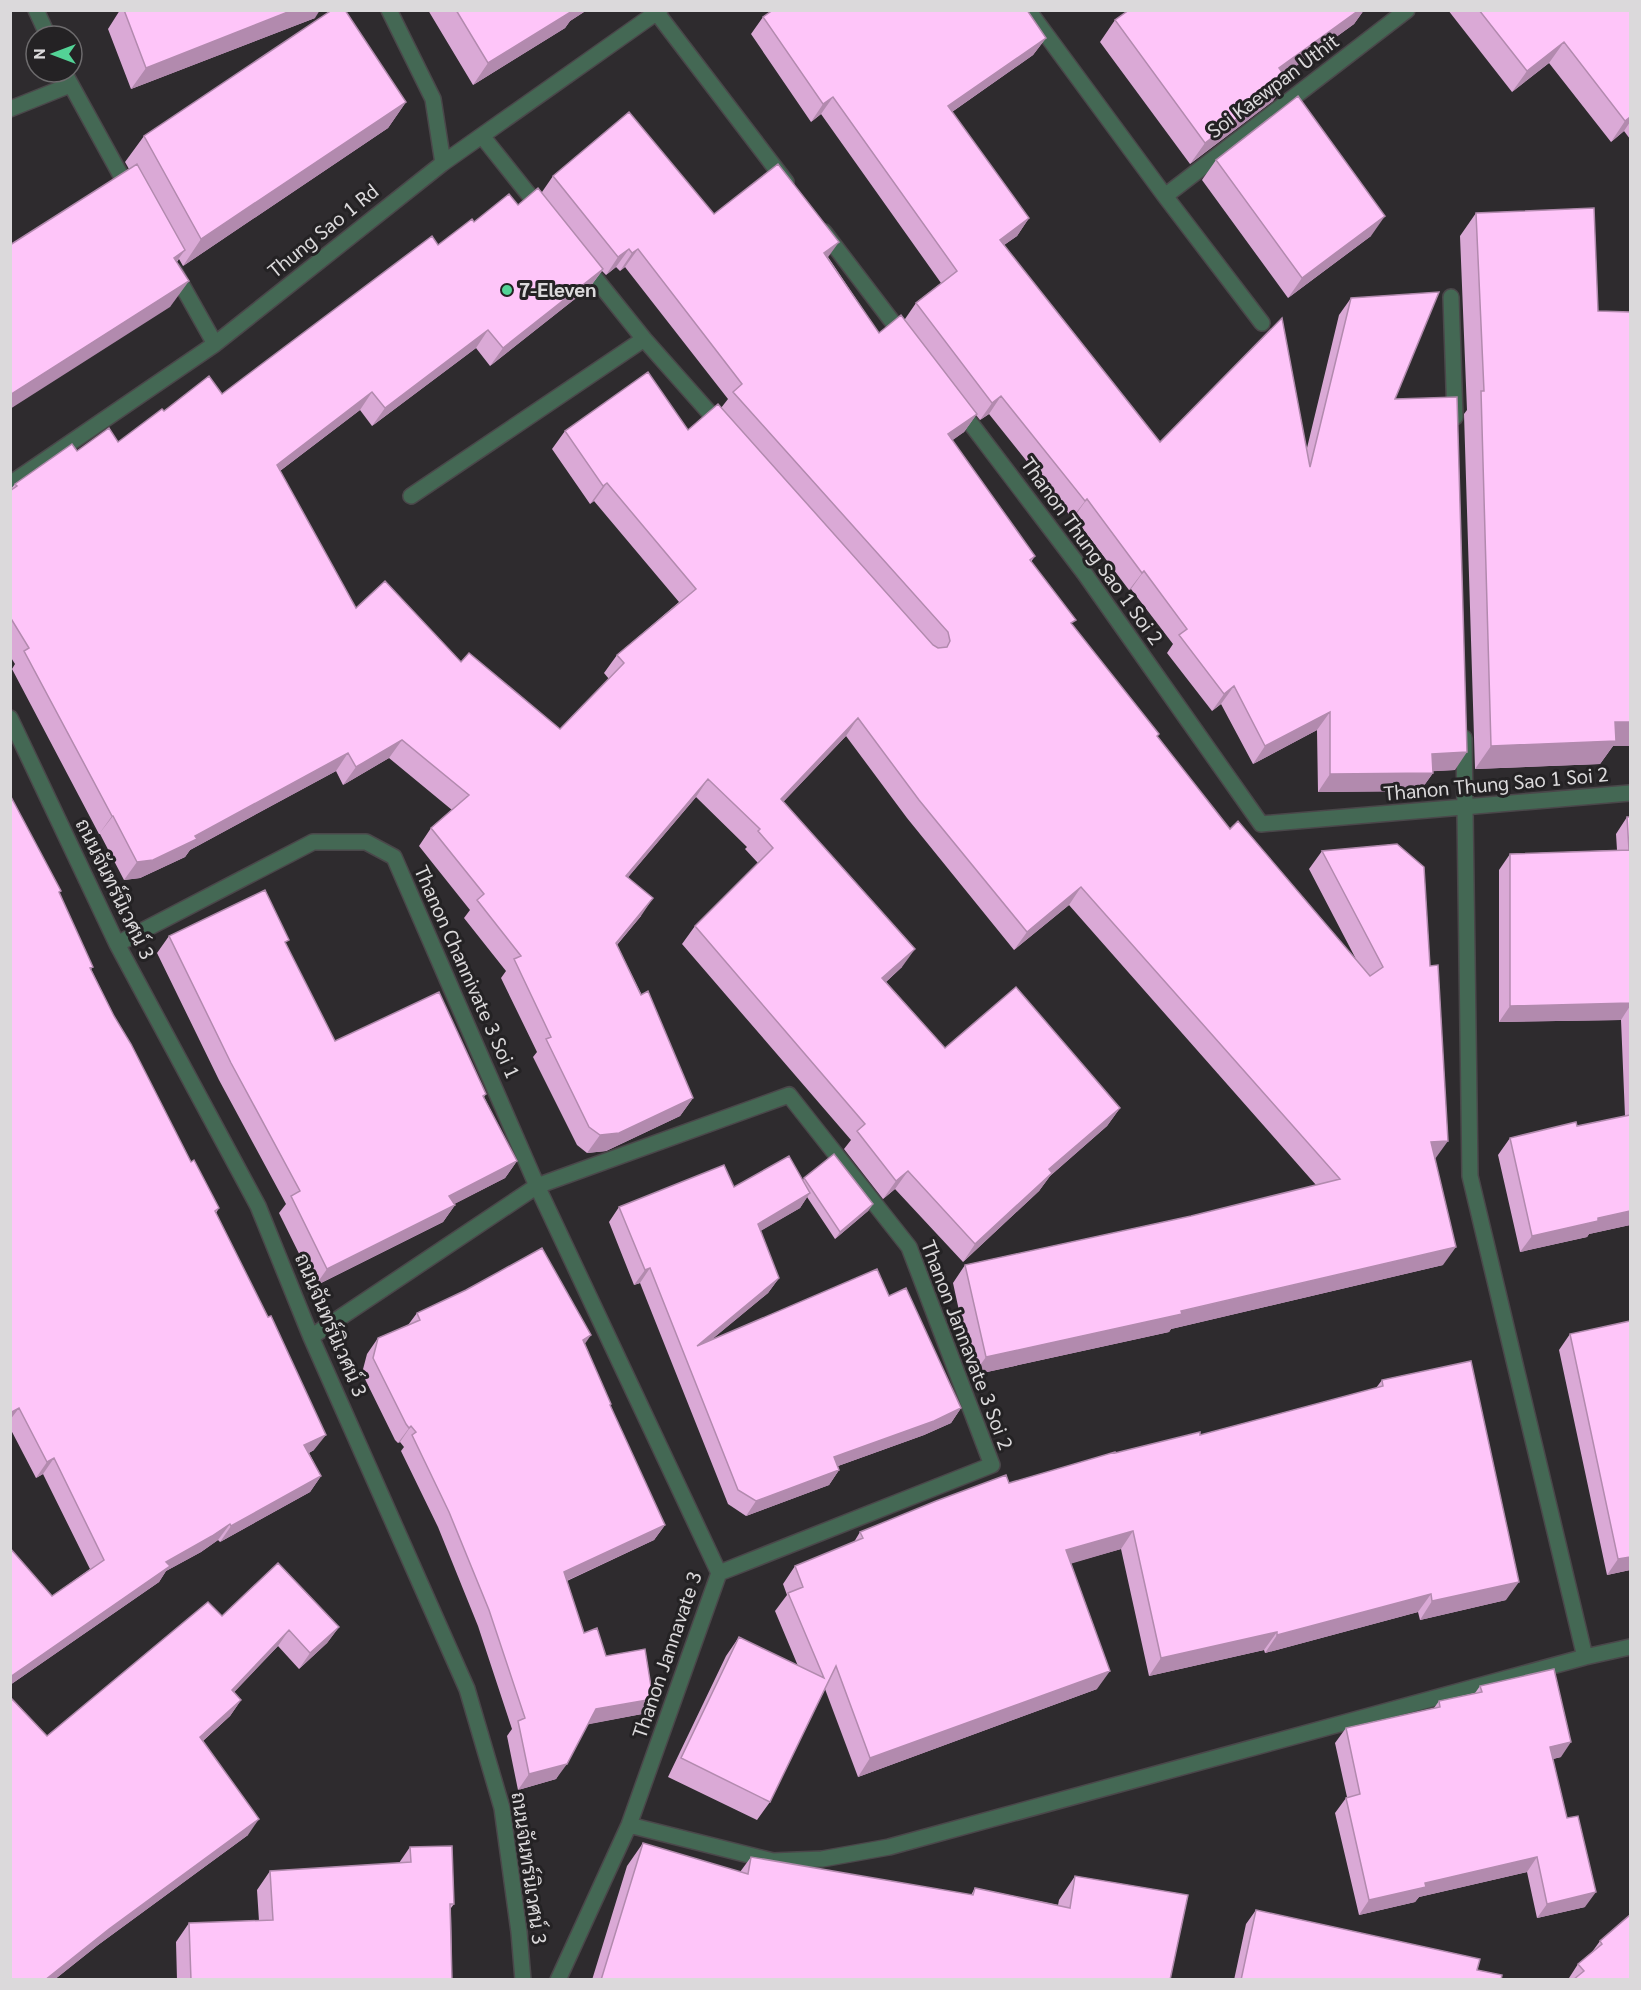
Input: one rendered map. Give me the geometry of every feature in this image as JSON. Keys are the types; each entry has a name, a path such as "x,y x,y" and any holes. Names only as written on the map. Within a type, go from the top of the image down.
{"street":[{"path":"36,10 42,24"},
{"path":"389,10 433,99 443,163"},
{"path":"1028,10 1262,323"},
{"name":"Soi Kaewpan Uthit","path":"1165,196 1407,10"},
{"path":"658,12 795,194"},
{"name":"Thung Sao 1 Rd","path":"10,484 215,344 443,163 658,12"},
{"path":"10,109 56,84"},
{"path":"70,84 140,209"},
{"path":"482,136 548,219"},
{"path":"816,222 911,346"},
{"path":"570,247 644,339 730,436"},
{"path":"169,261 215,344"},
{"path":"1451,297 1455,428"},
{"path":"411,496 644,339"},
{"name":"Thanon Thung Sao 1 Soi 2","path":"947,393 1085,574 1261,824 1630,793"},
{"name":"ถนนจันทร์นิเวศน์ 3","path":"10,718 117,944 258,1206 312,1337 467,1689 502,1808 519,1932 523,1980"},
{"path":"1463,724 1470,1176 1585,1657"},
{"name":"Thanon Channivate 3 Soi 1","path":"117,944 313,842 366,842 394,856 537,1186"},
{"name":"Thanon Jannavate 3 Soi 2","path":"312,1337 537,1186 789,1095 909,1247 992,1465 719,1573"},
{"name":"Thanon Jannavate 3","path":"537,1186 719,1573 629,1825 558,1980"},
{"path":"629,1825 773,1861 822,1859 878,1849 1585,1657 1630,1647"}],"building":[{"path":"124,10 293,10 146,68"},
{"path":"332,10 345,10 406,102 201,239 144,136"},
{"path":"456,10 574,10 488,63"},
{"path":"773,10 1027,10 1046,38 948,106 1029,218 1000,240 1160,442 1282,318 1310,467 1351,298 1439,292 1395,399 1457,397 1467,752 1432,754 1433,773 1330,774 1330,712 1265,746 1234,686 1224,694 1179,635 1187,629 1144,571 1142,573 1087,499 1085,501 1001,396 992,403 916,303 957,271 833,97 823,104 763,17"},
{"path":"1129,10 1359,10 1279,68 1288,80 1205,143 1115,20"},
{"path":"1479,10 1630,10 1630,117 1625,121 1564,42 1527,71"},
{"path":"1298,96 1385,216 1302,278 1216,160"},
{"path":"629,112 714,214 778,164 839,242 824,253 879,333 901,315 977,414 948,434 1035,556 1030,560 1076,620 1071,623 1159,734 1157,736 1230,829 1238,821 1370,976 1383,967 1322,851 1397,844 1424,867 1430,966 1438,965 1448,1141 1431,1142 1456,1247 1181,1311 1182,1314 986,1357 965,1265 1191,1216 1340,1179 1081,887 1027,932 919,800 858,718 781,799 915,949 882,978 945,1048 1016,987 1120,1108 1049,1169 1052,1173 975,1244 908,1171 896,1181 857,1131 865,1124 695,926 773,848 758,831 760,829 708,779 626,876 653,898 616,943 641,995 648,991 693,1098 619,1133 600,1135 589,1127 546,1039 551,1037 514,959 521,956 477,900 484,894 431,828 469,795 402,740 356,767 348,753 195,836 197,839 153,860 137,862 24,651 29,648 10,617 10,491 17,486 15,484 72,444 77,451 109,428 118,442 162,409 164,411 209,376 222,394 432,236 438,245 472,219 474,222 509,194 518,205 538,188 603,269 503,348 488,330 385,408 372,392 277,465 356,608 385,581 461,662 469,653 560,729 624,663 617,655 696,589 607,483 603,486 565,431 648,372 688,430 718,404 933,645 938,648 947,647 950,641 948,632 733,392 742,384 638,249 632,253 629,249 618,257 553,176"},
{"path":"137,164 185,250 174,258 189,281 10,395 10,245"},
{"path":"1594,208 1598,311 1630,312 1630,722 1615,722 1616,741 1491,746 1481,391 1484,391 1476,213"},
{"path":"10,795 61,891 59,892 93,967 90,968 191,1162 194,1160 219,1208 215,1211 268,1317 271,1316 326,1435 304,1445 321,1476 231,1526 230,1524 166,1562 170,1566 10,1677 10,1548 52,1596 104,1560 54,1458 47,1462 19,1408 10,1413"},
{"path":"1627,817 1630,817 1630,1003 1510,1006 1510,854 1629,850"},
{"path":"265,890 289,940 285,942 335,1041 439,992 486,1094 483,1096 517,1161 449,1196 455,1205 327,1269 291,1196 300,1191 231,1063 169,936"},
{"path":"1630,1115 1630,1211 1532,1236 1510,1138 1576,1122 1577,1126"},
{"path":"834,1154 873,1204 840,1232 804,1178"},
{"path":"789,1156 810,1193 758,1224 779,1278 697,1346 877,1269 889,1296 906,1288 961,1408 934,1421 834,1457 839,1470 756,1501 738,1490 650,1268 645,1270 619,1207 724,1165 734,1187"},
{"path":"542,1248 591,1335 583,1340 665,1525 564,1572 584,1633 597,1628 606,1656 645,1649 653,1699 596,1709 567,1764 529,1774 518,1721 525,1718 489,1610 449,1512 412,1435 416,1432 406,1424 373,1358 378,1338 420,1320 417,1313 466,1290"},
{"path":"1630,1321 1630,1557 1618,1559 1570,1334"},
{"path":"1471,1361 1519,1582 1432,1601 1431,1594 1277,1635 1277,1632 1161,1658 1133,1531 1066,1550 1110,1671 870,1758 836,1666 770,1802 681,1758 739,1637 824,1678 788,1593 803,1587 795,1566 863,1538 860,1532 1006,1475 1009,1483 1115,1452 1200,1432 1200,1435 1383,1386 1382,1380"},
{"path":"278,1563 339,1627 310,1653 289,1630 232,1690 241,1700 200,1737 259,1819 109,1929 45,1980 10,1980 10,1697 47,1736 208,1602 222,1616"},
{"path":"1554,1669 1571,1742 1550,1747 1567,1818 1578,1816 1596,1892 1547,1904 1537,1857 1425,1883 1426,1887 1369,1900 1346,1798 1360,1794 1346,1728 1440,1707 1439,1701 1482,1692 1480,1686"},
{"path":"643,1843 748,1874 751,1857 973,1895 975,1888 1070,1908 1075,1876 1188,1895 1170,1980 601,1980"},
{"path":"452,1846 454,1904 450,1904 452,1980 191,1980 189,1923 273,1920 270,1871 411,1862 410,1847"},
{"path":"1256,1910 1480,1959 1477,1970 1502,1975 1501,1980 1241,1980"},
{"path":"1630,1915 1630,1980 1573,1980 1584,1971 1578,1964 1602,1944 1600,1941"}],"place":[{"name":"7-Eleven","path":"507,290"}]}
